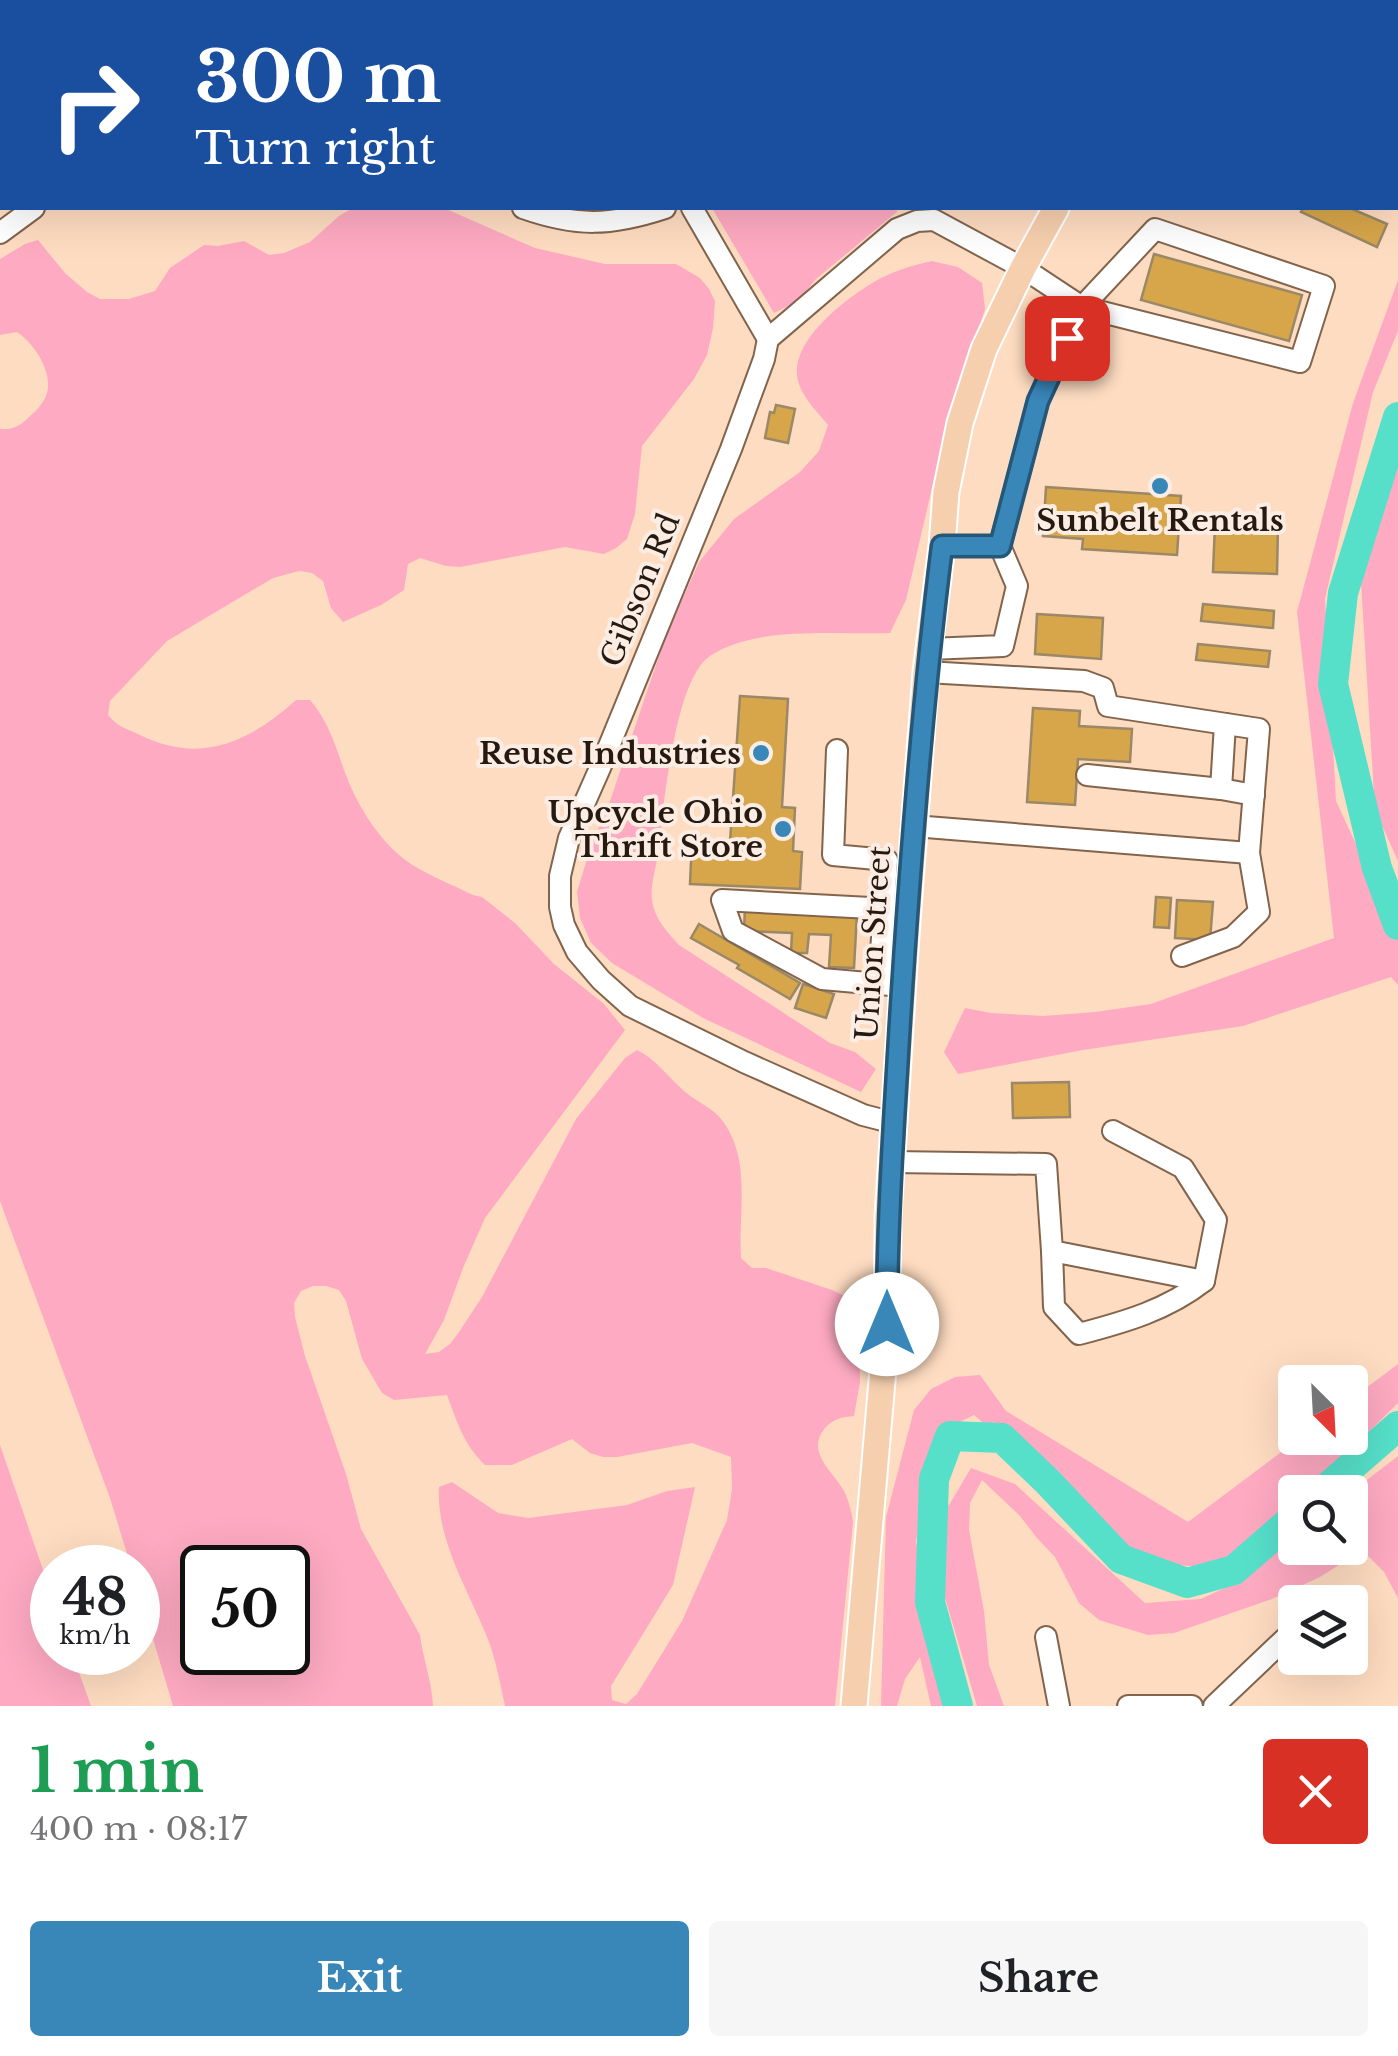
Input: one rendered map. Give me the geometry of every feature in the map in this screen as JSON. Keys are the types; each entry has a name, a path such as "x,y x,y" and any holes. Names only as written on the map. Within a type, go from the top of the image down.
{"main road":[{"name":"Union Street","path":"854,1706 887,1324 894,1123 891,985 899,861 914,826 946,492 960,423 984,349 1055,210"}],"street":[{"path":"0,233 31,210"},
{"path":"530,210 575,222 606,223 657,210"},
{"path":"693,210 768,339 897,229 917,220 934,220 1023,268 1082,307 1300,362 1324,286 1155,229 1082,307 1038,401 1000,546 1017,586 1003,646 928,660"},
{"name":"Gibson Rd","path":"768,339 744,416 569,838 560,876 560,907 577,952 614,993 641,1013 863,1115 894,1123"},
{"path":"942,546 1000,546"},
{"path":"928,660 1084,681 1103,688 1108,706 1260,729 1249,853 1259,912 1233,936 1182,956"},
{"path":"1221,789 1225,724"},
{"path":"837,750 833,855 899,861"},
{"path":"1088,775 1254,795"},
{"path":"914,826 1249,853"},
{"path":"891,985 822,979 733,932 722,900 896,909"},
{"path":"892,1162 1046,1164 1054,1307 1080,1334 1130,1321 1182,1298 1204,1281 1216,1220 1183,1168 1113,1132"},
{"path":"1052,1251 1204,1281"},
{"path":"1046,1637 1059,1706"},
{"path":"1214,1706 1278,1645"},
{"path":"1128,1706 1181,1701"}],"shaded area":[{"path":"350,210 449,210 535,248 605,264 676,264 700,278 715,301 707,355 694,379 642,446 635,514 627,539 616,548 604,554 565,547 460,567 420,558 408,564 404,590 343,622 331,608 323,581 312,573 299,571 273,578 167,641 110,701 108,715 123,727 162,744 204,748 242,737 296,700 310,700 326,725 361,807 384,840 412,864 482,897 515,923 554,964 604,1004 625,1030 485,1218 444,1320 425,1354 439,1352 459,1332 482,1297 576,1119 625,1058 637,1050 644,1054 722,1120 731,1135 740,1169 741,1258 752,1268 766,1268 832,1290 845,1296 859,1312 860,1382 854,1416 828,1425 818,1445 823,1461 846,1495 853,1522 835,1706 505,1706 490,1645 448,1545 439,1507 439,1487 452,1482 498,1513 528,1518 627,1505 667,1491 695,1487 673,1585 611,1686 612,1700 626,1704 637,1694 682,1621 727,1520 732,1489 731,1457 692,1443 603,1457 590,1453 572,1439 512,1465 485,1465 466,1441 447,1395 394,1400 382,1393 362,1359 346,1301 339,1290 313,1286 301,1291 294,1303 305,1356 361,1529 420,1635 433,1706 173,1706 160,1662 160,1545 124,1545 0,1201 0,429 15,427 31,415 44,400 48,385 45,367 30,343 17,332 0,335 0,259 38,240 87,292 100,299 129,299 155,291 170,268 204,245 244,241 269,255 310,242"},
{"path":"713,210 898,211 816,279 798,301 774,313"},
{"path":"932,261 958,267 982,283 985,309 941,449 906,600 890,633 773,636 729,646 710,656 687,691 679,718 652,889 655,913 679,945 830,1043 855,1052 876,1069 861,1092 703,1018 612,963 591,943 580,918 577,892 665,638 699,562 734,519 800,472 819,451 828,425 800,387 797,366 802,350 824,320 868,286 887,275"},
{"path":"1398,280 1398,331 1373,392 1325,599 1336,801 1398,935 1398,985 1391,977 1243,1026 958,1074 944,1052 965,1008 1043,1016 1151,1004 1334,938 1297,612 1353,403"},
{"path":"1398,444 1398,861 1375,810 1360,566"},
{"path":"1398,1364 1398,1403 1368,1432 1368,1386"},
{"path":"980,1375 1006,1411 1188,1522 1278,1454 1345,1455 1322,1475 1278,1475 1278,1514 1229,1560 1203,1567 1161,1564 1136,1552 974,1415 949,1427 930,1448 916,1542 947,1706 931,1706 920,1657 905,1679 897,1706 881,1706 886,1517 914,1410 931,1389 955,1377"},
{"path":"0,1445 34,1545 30,1545 30,1675 80,1675 91,1706 0,1706"},
{"path":"1398,1456 1398,1598 1384,1572 1368,1556 1368,1479"},
{"path":"971,1468 1015,1484 1145,1603 1201,1599 1229,1586 1278,1548 1278,1565 1339,1565 1303,1585 1278,1585 1278,1596 1272,1599 1174,1633 1148,1635 1099,1620 1079,1603 1055,1557 982,1480 970,1503 969,1530 989,1665 1004,1706 977,1706 943,1591 940,1563 946,1510"}],"building":[{"path":"1355,210 1387,224 1377,247 1301,212"},
{"path":"1154,254 1302,295 1289,341 1141,300"},
{"path":"776,405 795,409 788,443 765,438 770,412 774,413"},
{"path":"1046,487 1181,496 1177,555 1082,549 1083,539 1043,536"},
{"path":"1215,524 1278,526 1277,574 1213,572"},
{"path":"1203,604 1274,611 1273,628 1201,621"},
{"path":"1037,614 1103,618 1101,659 1035,654"},
{"path":"1198,644 1270,651 1268,667 1196,660"},
{"name":"Reuse Industries","path":"740,696 788,699 782,807 795,808 793,851 802,852 800,889 690,884 692,840 730,842"},
{"path":"1033,708 1080,711 1079,726 1132,729 1130,762 1078,759 1075,805 1027,802"},
{"path":"1156,897 1171,898 1169,928 1154,927"},
{"path":"1177,900 1213,902 1210,940 1175,938"},
{"path":"745,907 857,913 854,968 829,967 831,935 809,934 807,953 791,953 792,933 744,931"},
{"path":"699,924 800,983 790,999 691,938"},
{"path":"803,984 834,994 826,1018 795,1008"},
{"path":"1069,1082 1070,1117 1013,1118 1012,1083"}],"waterway":[{"path":"1398,417 1343,593 1333,684 1377,868 1398,925"},
{"path":"1342,1475 1398,1426"},
{"path":"958,1706 930,1602 934,1479 950,1436 1002,1438 1121,1559 1187,1583 1234,1570 1278,1532"}],"place":[{"name":"Sunbelt Rentals","path":"1160,486"},
{"name":"Reuse Industries","path":"761,753"},
{"name":"Upcycle Ohio Thrift Store","path":"783,829"}],"route":[{"path":"887,1324 888,1216 906,934 926,672 942,546 1000,546 1038,401 1067,338"}]}
